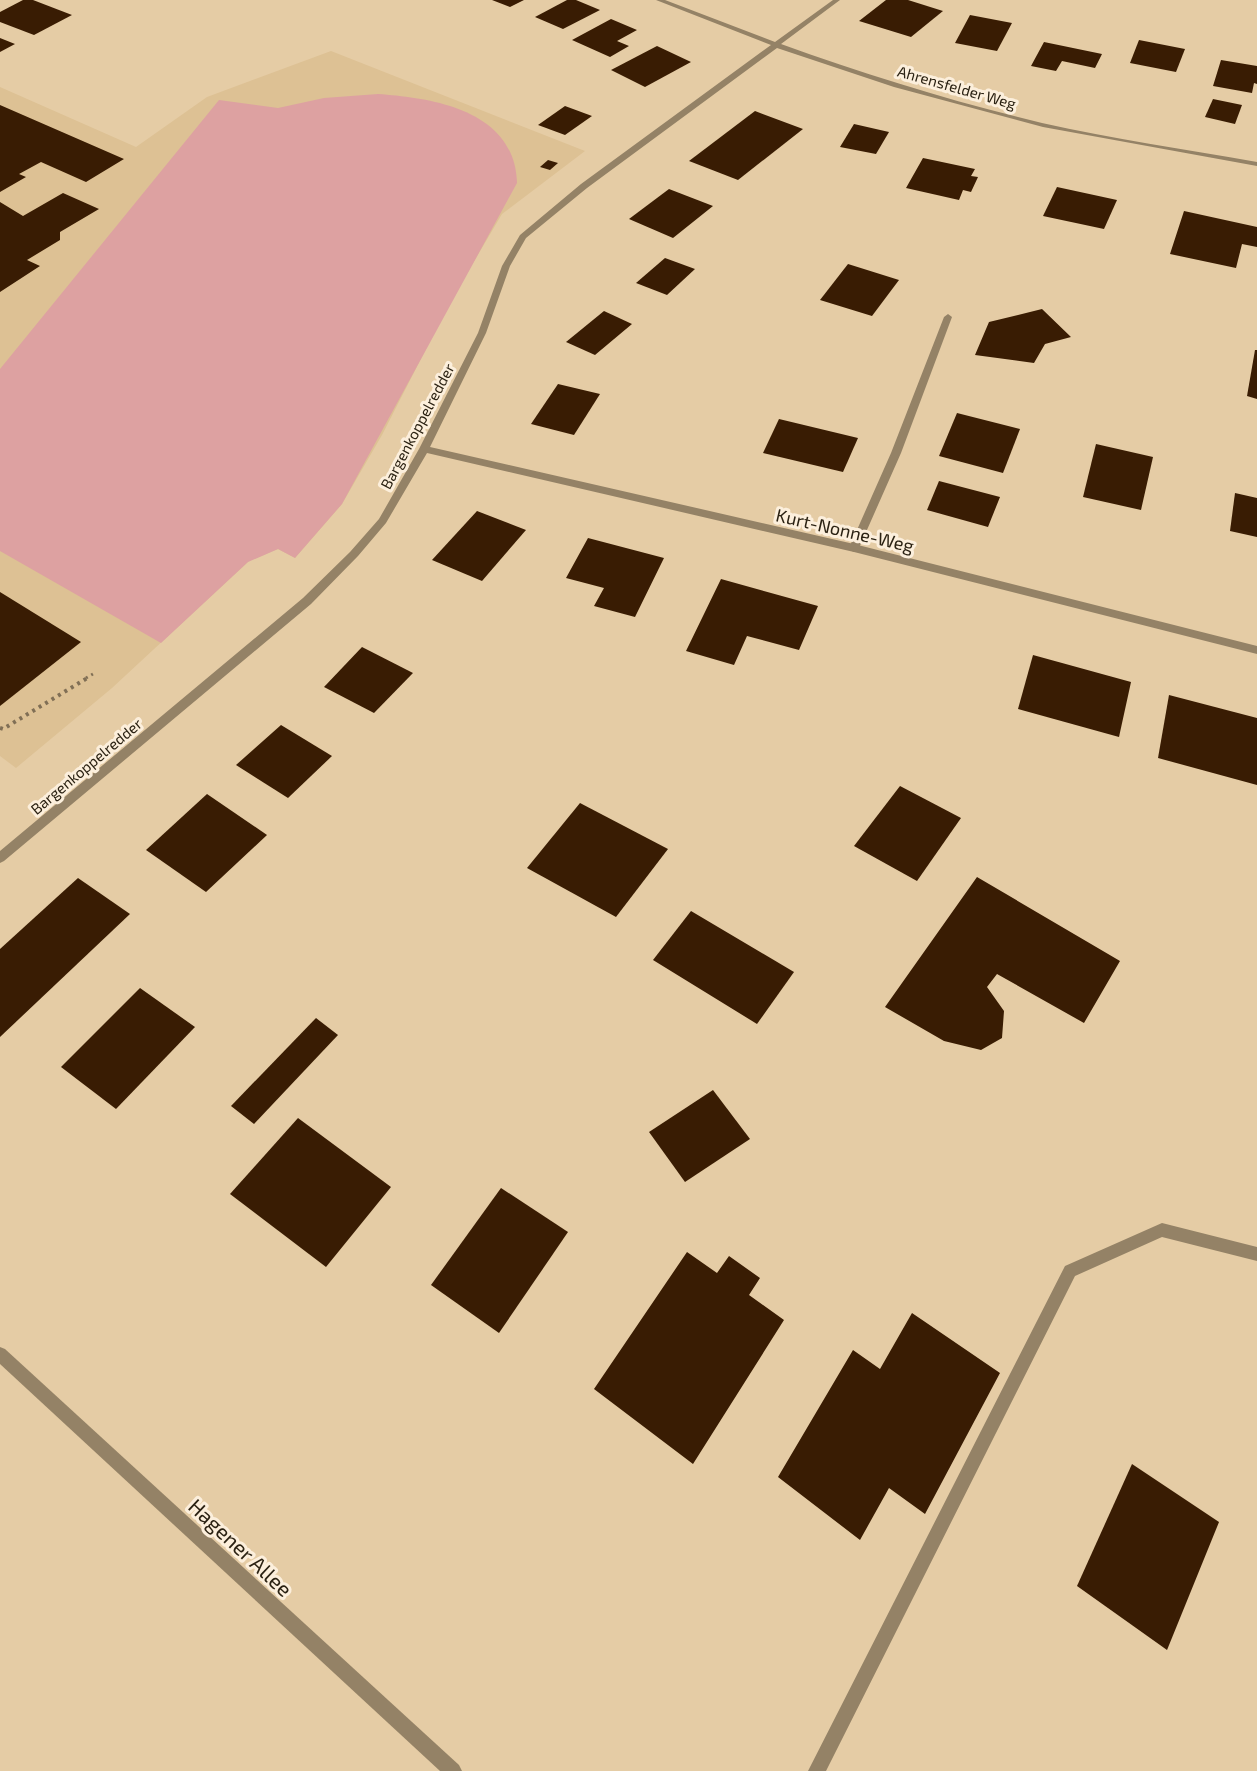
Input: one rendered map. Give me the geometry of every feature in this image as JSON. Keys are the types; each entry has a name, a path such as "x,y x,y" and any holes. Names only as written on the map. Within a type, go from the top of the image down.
{"street":[{"name":"Ahrensfelder Weg","path":"659,0 750,38 939,98 1045,125 1257,164"},
{"name":"Bargenkoppelredder","path":"0,858 307,601 354,554 383,520 424,449 482,333 506,266 523,237 584,186 837,0"},
{"path":"854,548 896,453 948,317"},
{"name":"Kurt-Nonne-Weg","path":"424,449 854,548 1257,650"},
{"path":"818,1771 1070,1271 1162,1230 1257,1254"},
{"name":"Hagener Allee","path":"0,1354 453,1771"}],"path":[{"path":"0,728 3,729 93,674"}],"shaded area":[{"path":"331,51 585,151 502,214 450,302 382,435 342,504 295,558 278,549 249,561 112,688 16,768 0,756 0,87 136,147 207,97"},
{"path":"378,94 423,99 447,105 487,124 502,139 513,159 517,183 342,504 295,558 278,549 248,562 161,643 0,551 0,369 219,100 278,108 324,98"}],"building":[{"path":"23,0 33,0 72,15 34,35 0,22 0,12"},
{"path":"492,0 524,0 510,7"},
{"path":"567,0 576,0 600,10 563,29 535,17"},
{"path":"886,0 908,0 943,11 911,37 859,21"},
{"path":"970,15 1012,23 997,51 955,43"},
{"path":"611,19 637,30 617,41 629,46 610,57 572,40"},
{"path":"0,38 15,44 0,52"},
{"path":"1139,40 1185,49 1176,72 1130,63"},
{"path":"1044,42 1102,54 1095,68 1062,61 1056,71 1031,66"},
{"path":"657,46 691,62 645,87 611,70"},
{"path":"1221,60 1257,66 1257,84 1254,83 1252,93 1213,86"},
{"path":"1213,99 1242,105 1235,124 1205,117"},
{"path":"0,105 124,159 86,182 41,162 19,174 26,177 0,192"},
{"path":"565,106 592,116 565,135 538,125"},
{"path":"755,111 803,129 738,180 689,161"},
{"path":"854,124 889,132 876,154 840,147"},
{"path":"923,158 975,169 971,176 978,177 971,192 963,190 959,200 906,188"},
{"path":"548,160 558,163 550,170 540,167"},
{"path":"1057,187 1117,200 1104,229 1043,216"},
{"path":"669,189 713,206 673,238 629,219"},
{"path":"63,193 99,209 60,232 60,240 27,260 40,266 0,292 0,202 23,216"},
{"path":"1184,211 1257,227 1257,247 1242,244 1236,268 1170,254"},
{"path":"665,258 695,269 667,295 636,283"},
{"path":"848,264 899,280 872,316 820,300"},
{"path":"1042,309 1071,337 1045,344 1034,363 975,355 989,322"},
{"path":"604,311 632,324 595,355 566,342"},
{"path":"1255,350 1257,350 1257,399 1247,396"},
{"path":"558,384 600,394 574,435 531,424"},
{"path":"957,413 1020,429 1003,473 939,456"},
{"path":"779,419 858,438 843,472 763,453"},
{"path":"1096,444 1153,457 1141,510 1083,497"},
{"path":"939,481 1000,497 988,527 927,510"},
{"path":"1235,493 1257,498 1257,537 1230,531"},
{"path":"477,511 526,530 482,581 432,560"},
{"path":"588,538 664,558 635,617 594,606 604,588 566,578"},
{"path":"721,579 818,606 799,650 747,636 734,665 686,651"},
{"path":"0,592 81,642 0,706"},
{"path":"362,647 413,673 374,713 324,687"},
{"path":"1033,655 1131,682 1119,737 1018,709"},
{"path":"1169,695 1257,718 1257,785 1158,758"},
{"path":"281,725 332,756 288,798 236,765"},
{"path":"900,786 961,818 917,881 854,846"},
{"path":"207,794 267,835 206,892 146,850"},
{"path":"580,803 668,849 616,917 527,868"},
{"path":"977,877 1120,961 1084,1023 997,974 987,987 1004,1011 1002,1038 981,1050 944,1041 885,1007"},
{"path":"78,878 130,914 0,1037 0,949"},
{"path":"691,911 794,972 757,1024 653,960"},
{"path":"140,988 195,1027 116,1109 61,1067"},
{"path":"316,1018 338,1035 254,1124 231,1106"},
{"path":"713,1090 750,1139 685,1182 649,1132"},
{"path":"298,1118 391,1187 326,1267 230,1194"},
{"path":"501,1188 568,1232 499,1333 431,1285"},
{"path":"687,1252 717,1273 729,1256 760,1278 749,1295 784,1320 693,1464 594,1389"},
{"path":"912,1313 1000,1373 925,1514 889,1488 860,1540 778,1477 853,1350 880,1369"},
{"path":"1132,1464 1219,1522 1167,1650 1077,1586"}]}
